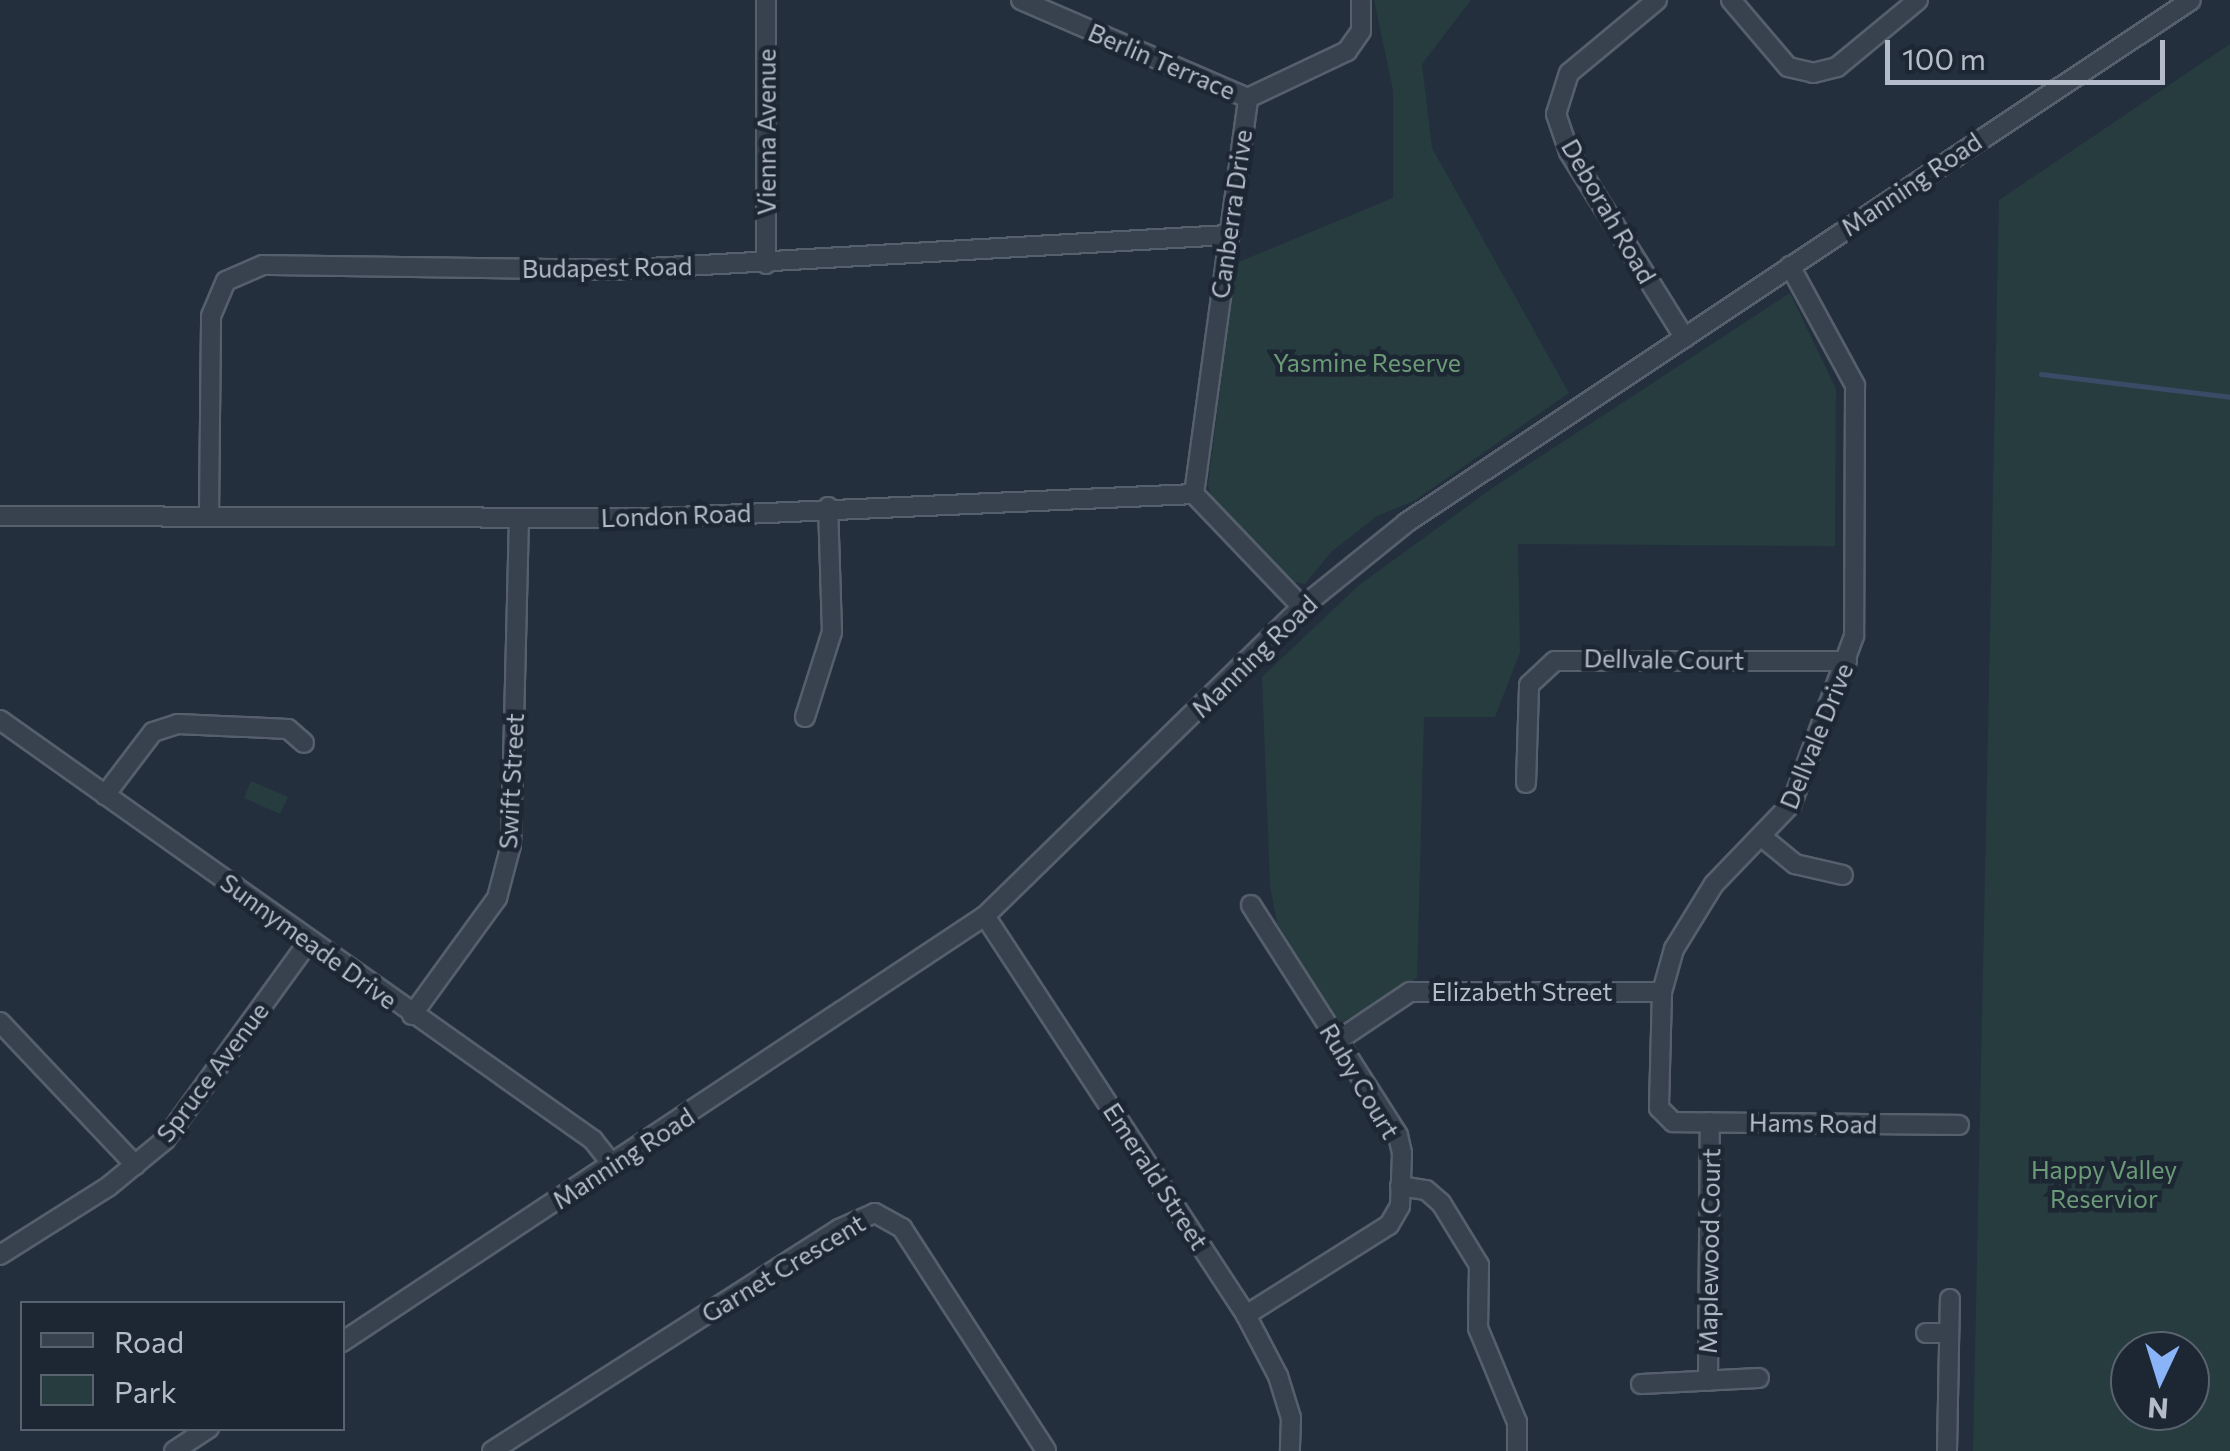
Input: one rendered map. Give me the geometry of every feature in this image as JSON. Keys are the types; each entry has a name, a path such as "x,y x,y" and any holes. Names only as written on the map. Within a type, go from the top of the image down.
{"street":[{"name":"Vienna Avenue","path":"766,0 766,264"},
{"name":"Berlin Terrace","path":"1021,0 1248,98"},
{"name":"Canberra Drive","path":"1194,494 1248,98 1347,50 1361,31 1360,0"},
{"name":"Deborah Road","path":"1657,0 1569,73 1556,114 1569,152 1685,338"},
{"path":"1731,0 1788,68 1812,73 1837,67 1918,0"},
{"name":"Manning Road","path":"345,1340 985,916 1302,608 1406,523 2191,0"},
{"name":"Budapest Road","path":"209,514 211,316 226,281 263,265 614,270 1227,235"},
{"name":"Dellvale Drive","path":"1667,1118 1659,1108 1662,992 1687,919 1792,804 1848,662 1854,636 1855,385 1790,266"},
{"path":"1194,494 1302,608"},
{"name":"London Road","path":"0,516 518,518 1194,494"},
{"path":"805,717 832,632 828,507"},
{"name":"Swift Street","path":"412,1015 497,898 511,846 518,518"},
{"name":"Dellvale Court","path":"1526,783 1529,685 1554,662 1848,662"},
{"name":"Sunnymeade Drive","path":"0,720 593,1140 613,1166"},
{"path":"105,795 153,732 178,724 288,729 304,743"},
{"path":"1762,837 1795,864 1844,875"},
{"name":"Ruby Court","path":"1246,1315 1389,1225 1400,1206 1398,1135 1250,904"},
{"name":"Emerald Street","path":"985,916 1246,1315 1278,1376 1291,1418 1290,1451"},
{"name":"Spruce Avenue","path":"0,1255 135,1165 164,1140 309,941"},
{"name":"Elizabeth Street","path":"1337,1041 1410,992 1662,992"},
{"path":"0,1022 135,1165"},
{"name":"Hams Road","path":"1667,1118 1960,1125"},
{"name":"Maplewood Court","path":"1708,1380 1710,1122"},
{"path":"1400,1186 1426,1190 1442,1203 1479,1265 1478,1328 1517,1422 1517,1451"},
{"name":"Garnet Crescent","path":"492,1451 839,1229 874,1214 902,1228 1046,1451"},
{"path":"1947,1451 1950,1299"},
{"path":"1926,1333 1949,1332"},
{"name":"Maplewood Court","path":"1641,1384 1759,1378"},
{"path":"174,1451 201,1439"}],"green space":[{"name":"Yasmine Reserve","path":"1374,0 1471,0 1422,64 1432,148 1569,393 1414,501 1377,516 1331,552 1305,584 1293,582 1212,503 1208,484 1236,263 1393,198 1393,90"},
{"name":"Happy Valley Reservior","path":"2230,44 2230,1451 1973,1451 1999,200"},
{"path":"1790,293 1836,389 1835,546 1518,544 1520,652 1495,717 1424,717 1417,978 1339,1024 1277,923 1270,885 1262,677 1358,586 1491,489"},
{"path":"251,781 288,797 280,814 244,798"}],"waterway":[{"path":"2041,374 2230,397"}]}
